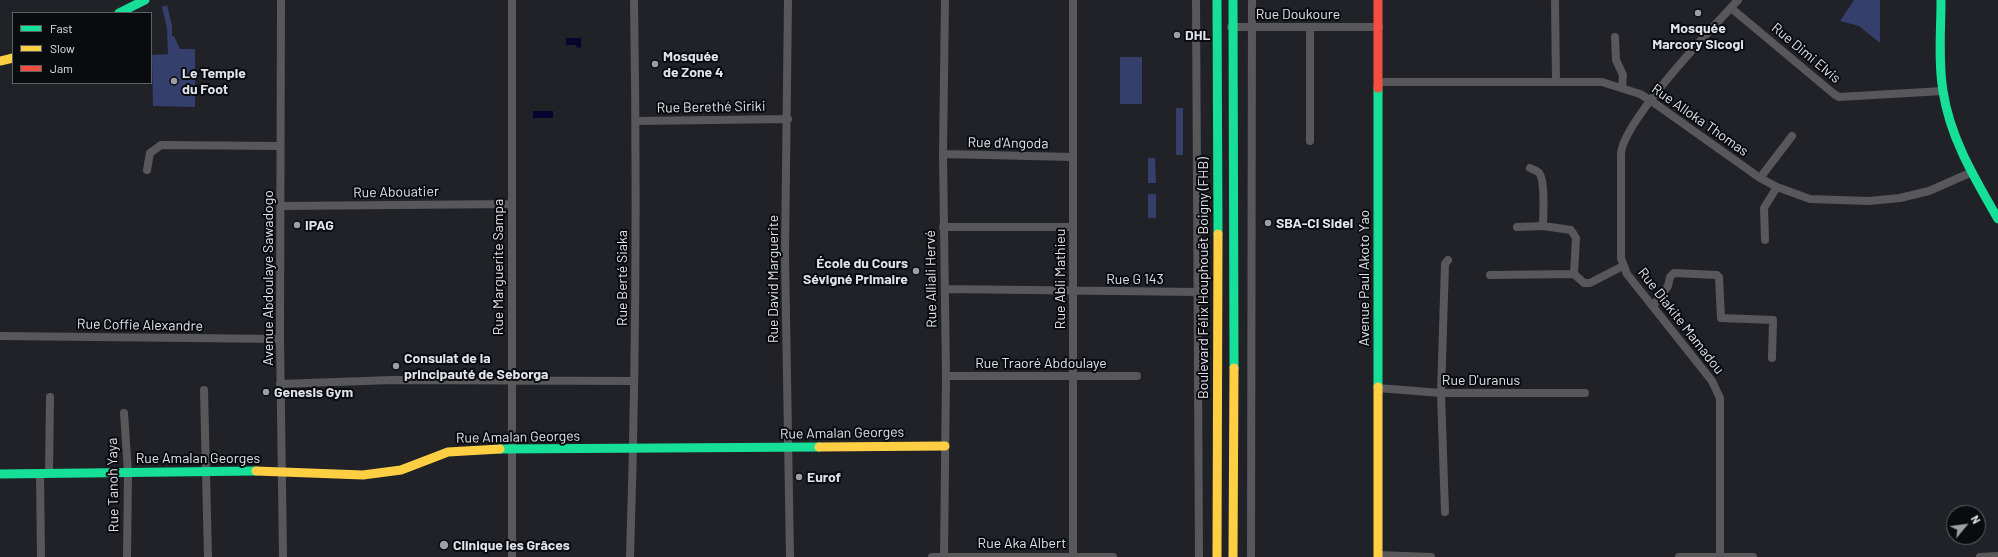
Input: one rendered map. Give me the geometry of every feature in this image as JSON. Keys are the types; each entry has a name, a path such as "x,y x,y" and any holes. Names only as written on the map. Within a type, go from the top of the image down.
{"main road":[{"path":"121,12 145,0"},
{"name":"Boulevard Félix Houphouët Boigny (FHB)","path":"1217,0 1217,557"},
{"path":"1233,0 1235,308 1233,557"},
{"name":"Avenue Paul Akoto Yao","path":"1378,0 1378,556"},
{"path":"1941,0 1943,91 1954,128 1972,172 1998,219"},
{"path":"0,61 12,58"},
{"name":"Rue Amalan Georges","path":"0,474 280,471 363,475 400,470 448,452 511,448 634,449 945,446"}],"street":[{"name":"Avenue Abdoulaye Sawadogo","path":"281,0 280,471 282,557"},
{"name":"Rue Marguerite Sampa","path":"512,0 512,557"},
{"name":"Rue Berté Siaka","path":"630,557 634,449 636,120 634,0"},
{"name":"Rue David Marguerite","path":"788,0 788,119 785,255 790,557"},
{"name":"Rue Alliali Hervé","path":"944,557 946,376 943,154 945,0"},
{"name":"Rue Abli Mathieu","path":"1072,0 1072,291 1074,376 1073,557"},
{"path":"1196,0 1199,557"},
{"path":"1251,557 1252,0"},
{"path":"1555,0 1556,82"},
{"name":"Rue Diakite Mamadou","path":"1720,556 1720,398 1712,381 1627,274 1623,266 1621,258 1622,148 1650,100 1738,0"},
{"name":"Rue Dimi Elvis","path":"1731,8 1839,97 1943,91"},
{"name":"Rue Doukoure","path":"1217,27 1378,27"},
{"path":"1310,27 1310,141"},
{"path":"1615,37 1616,60 1623,75 1622,88"},
{"name":"Rue Alloka Thomas","path":"1379,82 1602,82 1622,88 1650,100 1760,178 1777,187 1810,199 1869,201 1900,198 1929,190 1972,172"},
{"name":"Rue Berethé Siriki","path":"636,120 788,119"},
{"path":"1760,178 1792,136"},
{"path":"148,170 150,153 161,145 280,146"},
{"name":"Rue d'Angoda","path":"943,154 1073,157"},
{"path":"1530,168 1541,175 1543,185 1543,226"},
{"path":"1765,240 1764,208 1777,187"},
{"name":"Rue Abouatier","path":"281,206 511,204"},
{"path":"1517,228 1543,226 1571,230 1575,233 1574,274"},
{"path":"943,227 1073,227"},
{"path":"1445,512 1442,393 1445,264 1448,260"},
{"path":"1490,275 1574,274 1584,282 1590,283 1623,266"},
{"path":"1653,306 1668,286 1670,277 1674,273 1717,275 1719,280 1721,318 1773,320 1772,358"},
{"name":"Rue G 143","path":"945,289 1198,292"},
{"name":"Rue Coffie Alexandre","path":"0,336 280,339"},
{"name":"Rue Traoré Abdoulaye","path":"946,376 1137,376"},
{"path":"280,384 392,380 512,379 634,381"},
{"name":"Rue D'uranus","path":"1378,388 1442,393 1585,393"},
{"path":"204,390 208,557"},
{"path":"41,557 44,473 50,398"},
{"name":"Rue Tanoh Yaya","path":"124,413 128,472 127,557"},
{"path":"1378,556 1431,557"},
{"path":"1980,557 1998,556"},
{"name":"Rue Aka Albert","path":"932,557 1112,557"},
{"path":"1679,557 1753,557"}],"shaded area":[{"path":"1854,0 1880,0 1880,43 1859,26 1840,21"},
{"name":"Le Temple du Foot","path":"167,5 172,26 172,36 174,36 180,49 195,49 195,107 153,106 152,55 168,54 167,28 162,7"},
{"path":"566,38 581,38 581,47 577,48 576,45 566,45"},
{"path":"1120,57 1142,57 1142,104 1120,104"},
{"path":"1176,108 1183,108 1183,155 1176,155"},
{"path":"533,111 553,111 553,118 533,118"},
{"path":"1148,158 1155,158 1156,183 1148,183"},
{"path":"1148,194 1156,194 1156,218 1148,218"}],"traffic: fast":[{"path":"121,12 145,0"},
{"path":"1217,0 1218,234"},
{"path":"1233,0 1234,368"},
{"path":"1941,0 1941,80 1946,108 1964,158 1998,219"},
{"path":"1378,88 1378,387"},
{"path":"500,449 819,447"},
{"path":"0,474 256,471"}],"traffic: slow":[{"path":"0,61 12,58"},
{"path":"1217,557 1218,234"},
{"path":"1233,557 1234,368"},
{"path":"1378,387 1378,557"},
{"path":"819,447 945,446"},
{"path":"256,471 363,475 401,470 448,452 500,449"}],"traffic: jam":[{"path":"1378,0 1378,88"}],"place":[{"name":"Mosquée Marcory Sicogi","path":"1698,13"},
{"name":"DHL","path":"1177,35"},
{"name":"Mosquée de Zone 4","path":"655,64"},
{"name":"Le Temple du Foot","path":"174,81"},
{"name":"SBA-CI Sidel","path":"1268,223"},
{"name":"IPAG","path":"297,225"},
{"name":"École du Cours Sévigné Primaire","path":"916,271"},
{"name":"Consulat de la principauté de Seborga","path":"396,366"},
{"name":"Genesis Gym","path":"266,392"},
{"name":"Eurof","path":"799,477"},
{"name":"Clinique les Grâces","path":"444,545"}]}
